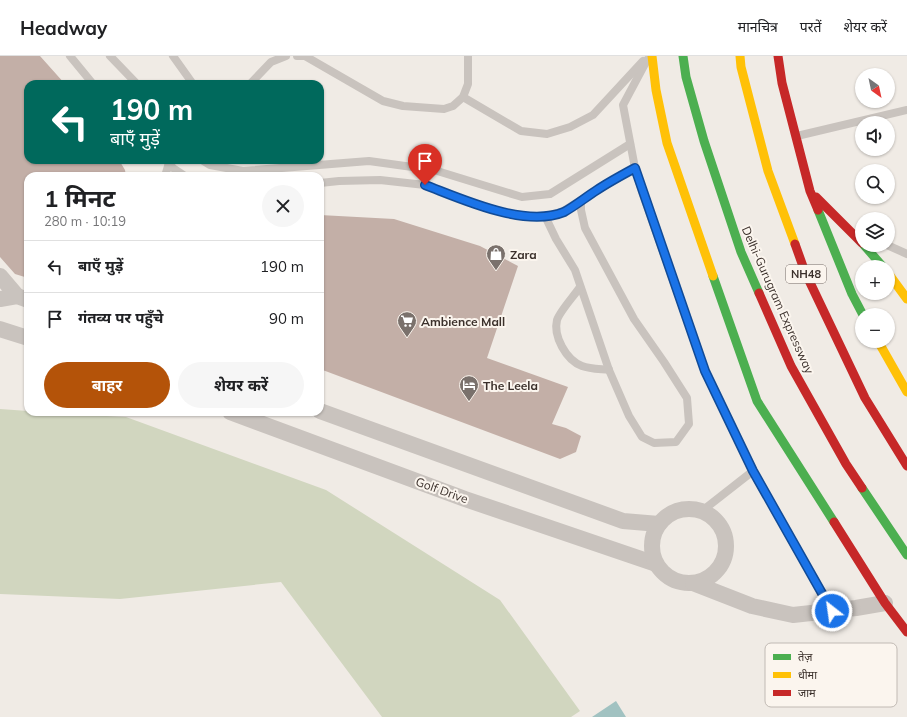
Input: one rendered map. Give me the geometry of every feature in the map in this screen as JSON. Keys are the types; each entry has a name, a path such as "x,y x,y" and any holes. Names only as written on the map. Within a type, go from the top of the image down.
{"main road":[{"path":"649,56 667,143 758,401 885,603 907,632"},
{"name":"Delhi-Gurugram Expressway","path":"683,56 686,77 704,141 741,252 791,366 846,464 907,555"},
{"name":"NH48","path":"740,56 741,67 768,171 805,272 865,398 907,466"},
{"path":"778,56 782,83 810,191 852,294 859,308"},
{"path":"810,191 855,236"},
{"path":"870,252 877,260"},
{"path":"895,283 907,299"},
{"path":"882,348 907,392"}],"street":[{"path":"0,276 23,298"},
{"path":"0,299 23,298"},
{"path":"0,329 24,337"},
{"path":"324,412 623,521 659,524"},
{"name":"Golf Drive","path":"241,416 465,498 656,564"},
{"path":"693,583 704,580 713,574 720,566 725,556 726,545 724,534 720,525 712,516 702,511 691,509 679,510 668,516 659,524 653,536 652,551 656,564 672,580 693,583 752,606 794,615 885,603"}],"lane":[{"path":"70,56 90,80"},
{"path":"110,56 133,80"},
{"path":"173,56 190,80"},
{"path":"254,80 271,62 286,56"},
{"path":"297,56 305,56 383,101 403,106 444,109 453,106 463,97 468,84 468,56"},
{"path":"463,97 521,131 547,134 570,127 593,116 649,56"},
{"path":"649,56 623,105 635,168 705,371 753,471 832,611"},
{"path":"796,136 907,110"},
{"path":"208,164 243,171 369,161 434,170 522,197 550,194 630,144"},
{"path":"170,164 178,172"},
{"path":"324,182 339,180 380,180 425,185 471,203 517,216 545,216 562,212 635,168"},
{"path":"545,216 574,270 609,370 629,416 642,437 654,443 676,442 689,424 687,398 634,319 588,235 582,216 581,200"},
{"path":"846,227 855,231"},
{"path":"895,248 907,254"},
{"path":"580,288 561,312 557,321 557,336 567,356 582,366 609,370"},
{"path":"702,511 753,471"}],"green space":[{"path":"0,409 24,411 24,416 126,417 326,490 500,600 580,711 571,717 382,717 281,582 120,599 0,594"}],"water":[{"path":"616,701 626,717 592,717"}],"building":[{"path":"0,56 40,56 61,80 24,80 24,164 121,164 125,172 24,172 24,277 15,274 0,257"},
{"name":"Ambience Mall","path":"324,215 394,219 480,246 518,266 487,358 568,387 552,424 566,428 581,436 576,452 560,459 324,370"}],"traffic: fast":[{"path":"683,56 686,77 704,141 741,252 759,293"},
{"path":"818,210 852,294 859,308"},
{"path":"870,252 877,260"},
{"path":"713,276 757,401 834,522"},
{"path":"862,488 907,555"}],"traffic: slow":[{"path":"652,56 656,90 667,143 713,276"},
{"path":"740,56 741,67 768,171 795,244"},
{"path":"895,283 907,299"},
{"path":"882,348 907,392"}],"traffic: jam":[{"path":"778,56 782,83 810,191 818,210"},
{"path":"816,197 855,236"},
{"path":"795,244 805,272 865,398 907,466"},
{"path":"759,293 791,366 846,464 862,488"},
{"path":"834,522 885,603 907,632"}],"place":[{"name":"Zara","path":"496,271"},
{"name":"Ambience Mall","path":"407,338"},
{"name":"The Leela","path":"469,402"}],"route":[{"path":"425,185 471,203 517,216 545,216 569,209 600,188 635,168 642,192 705,371 753,471 832,611"}]}
